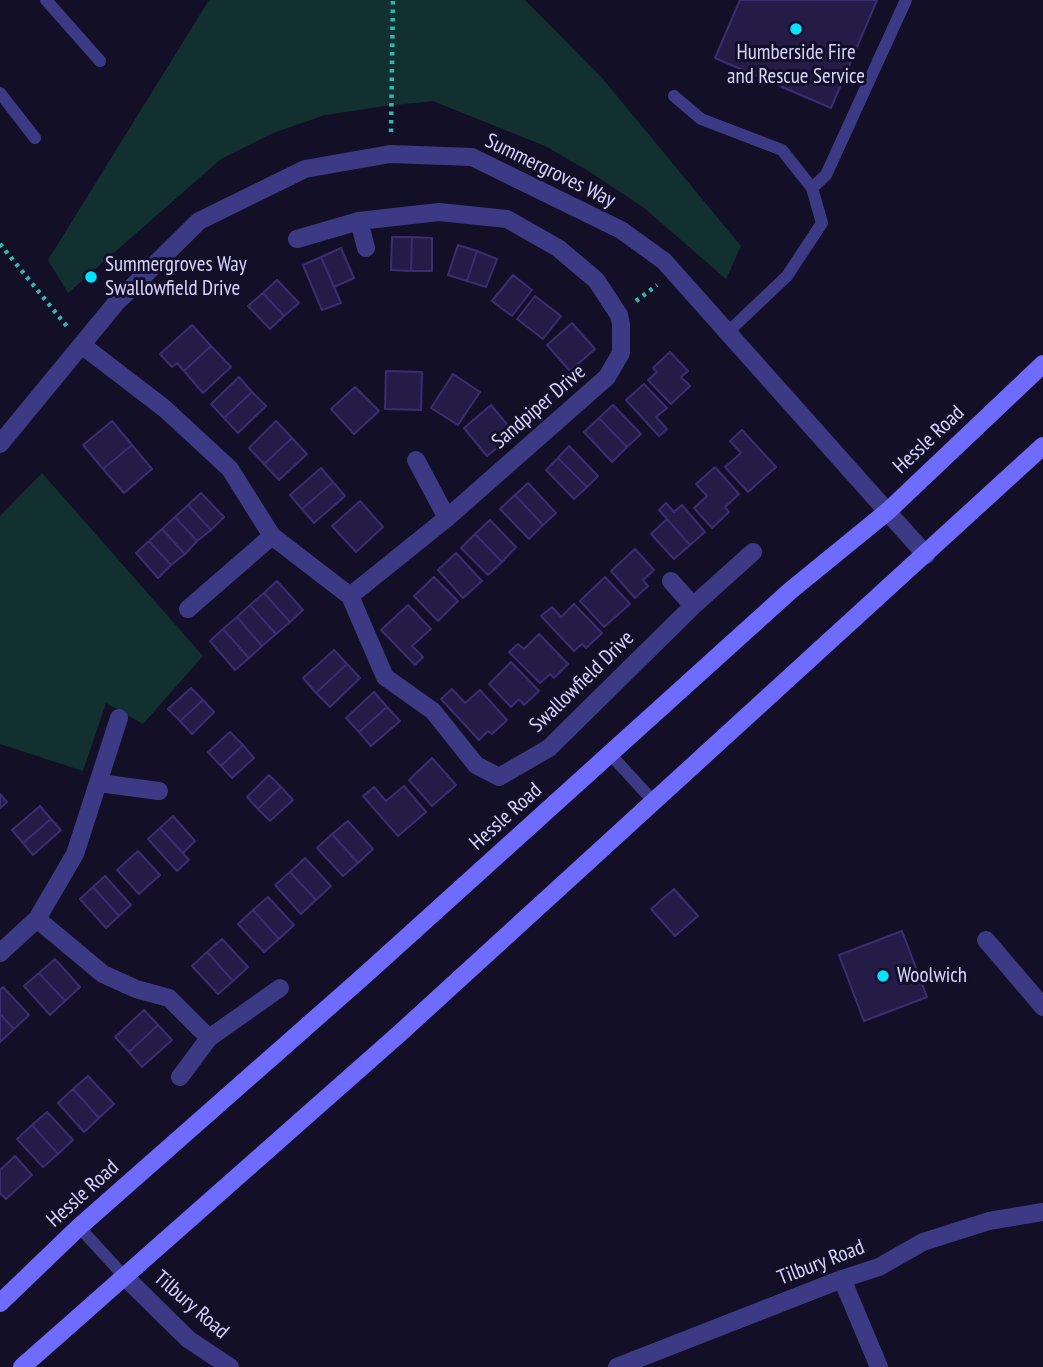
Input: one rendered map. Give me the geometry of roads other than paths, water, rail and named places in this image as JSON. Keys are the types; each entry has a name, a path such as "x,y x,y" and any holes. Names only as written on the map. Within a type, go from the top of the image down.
{"street":[{"name":"Summergroves Way","path":"0,444 116,303 199,221 305,169 390,154 472,157 621,230 664,261 926,555"},
{"name":"Sandpiper Drive","path":"350,596 447,518 607,377 621,353 619,315 596,280 558,248 507,219 439,212 359,221"},
{"path":"297,239 359,221 366,248"},
{"name":"Swallowfield Drive","path":"83,345 164,408 230,469 272,536 350,596 385,677 433,711 476,765 499,777 549,748 693,606 753,552"},
{"name":"Hessle Road","path":"0,1303 79,1227 375,966 790,591 888,511 1043,364"},
{"path":"22,1367 399,1034 1043,446"},
{"path":"416,460 447,518"},
{"path":"188,609 272,536"},
{"path":"671,581 693,606"},
{"path":"0,953 37,919 75,855 119,718"},
{"path":"99,783 159,791"},
{"path":"37,919 103,974 136,989 169,998 209,1038"},
{"path":"986,940 1043,1007"},
{"path":"180,1077 209,1038 280,988"},
{"name":"Tilbury Road","path":"617,1367 879,1266 923,1242 989,1220 1043,1212"},
{"name":"Tilbury Road","path":"124,1276 188,1339 230,1367"},
{"path":"842,1279 879,1367"}],"lane":[{"path":"46,0 100,61"},
{"path":"812,188 826,175 906,0"},
{"path":"0,93 35,138"},
{"path":"674,96 701,119 782,150 812,188 822,223 787,276 728,332"},
{"path":"610,754 654,802"},
{"path":"79,1227 124,1276"}],"place":[{"name":"Humberside Fire and Rescue Service","path":"796,29"},
{"name":"Summergroves Way Swallowfield Drive","path":"91,277"},
{"name":"Woolwich","path":"883,976"}]}
